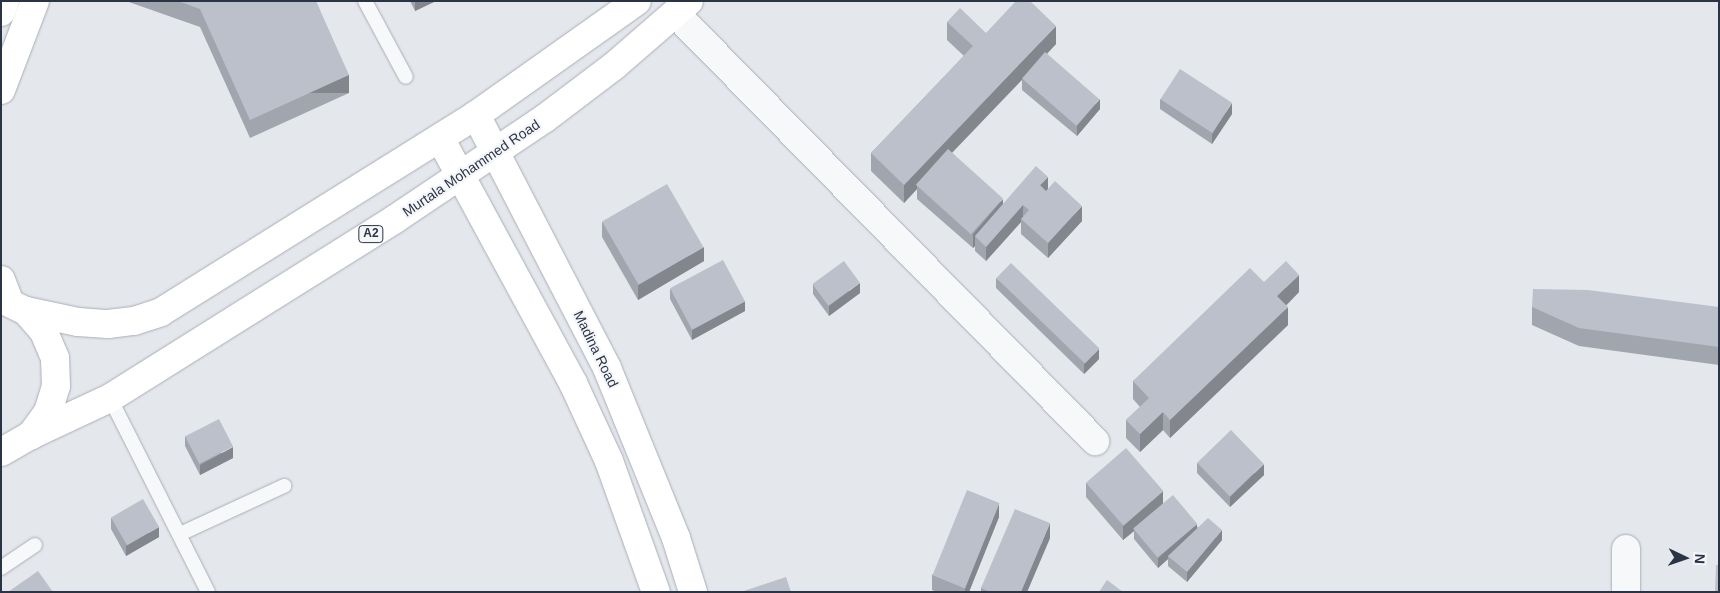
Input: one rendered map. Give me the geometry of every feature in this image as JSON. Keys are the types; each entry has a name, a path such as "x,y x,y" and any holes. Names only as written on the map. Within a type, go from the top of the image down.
{"main road":[{"path":"1,12 6,1"},
{"path":"1,90 36,1"},
{"name":"A2","path":"9,298 78,322 108,324 134,321 161,312 476,115 637,1"},
{"name":"Murtala Mohammed Road","path":"31,435 110,398 460,176 614,66 682,7"},
{"name":"Madina Road","path":"476,115 607,368 676,538 693,592"},
{"path":"440,138 573,383 609,461 656,592"},
{"name":"A2","path":"1,452 31,435 48,412 56,386 55,358 44,332 9,298"}],"street":[{"path":"682,7 1095,441"},
{"path":"1626,549 1626,592"}],"lane":[{"path":"365,1 406,77"},
{"path":"110,398 208,592"},
{"path":"180,534 284,486"},
{"path":"1,568 35,545"}],"building":[{"path":"178,1 316,1 349,75 250,120 200,9"},
{"path":"1016,1 1030,1 1056,26 904,185 871,153 973,46 947,22 960,8 986,33"},
{"path":"1045,52 1099,99 1076,126 1022,78"},
{"path":"1180,69 1232,103 1212,133 1160,99"},
{"path":"948,149 1003,199 971,234 916,185"},
{"path":"1036,166 1048,177 1040,185 1046,191 1055,181 1082,206 1048,243 1021,219 1029,210 1023,205 986,247 975,236"},
{"path":"667,184 704,247 639,285 602,222"},
{"path":"723,260 745,301 692,330 670,288"},
{"path":"844,261 860,283 828,306 812,284"},
{"path":"1286,261 1299,275 1277,296 1288,307 1170,420 1163,412 1140,434 1126,420 1149,398 1133,381 1250,268 1264,282"},
{"path":"1011,263 1099,348 1085,364 996,278"},
{"path":"1533,289 1588,290 1719,307 1719,347 1579,328 1532,307"},
{"path":"219,419 233,447 199,464 185,436"},
{"path":"1231,430 1264,464 1230,496 1197,463"},
{"path":"1126,448 1163,491 1123,526 1086,483"},
{"path":"967,490 999,503 965,588 933,575"},
{"path":"1173,495 1197,524 1158,558 1133,528"},
{"path":"143,499 159,527 127,545 111,518"},
{"path":"1015,509 1050,523 1021,592 990,592 981,588"},
{"path":"1208,518 1222,530 1187,572 1168,556"},
{"path":"1716,565 1719,565 1719,592 1715,592"},
{"path":"38,571 53,592 8,592"},
{"path":"786,577 791,592 741,592"},
{"path":"1107,580 1123,592 1099,592"}]}
